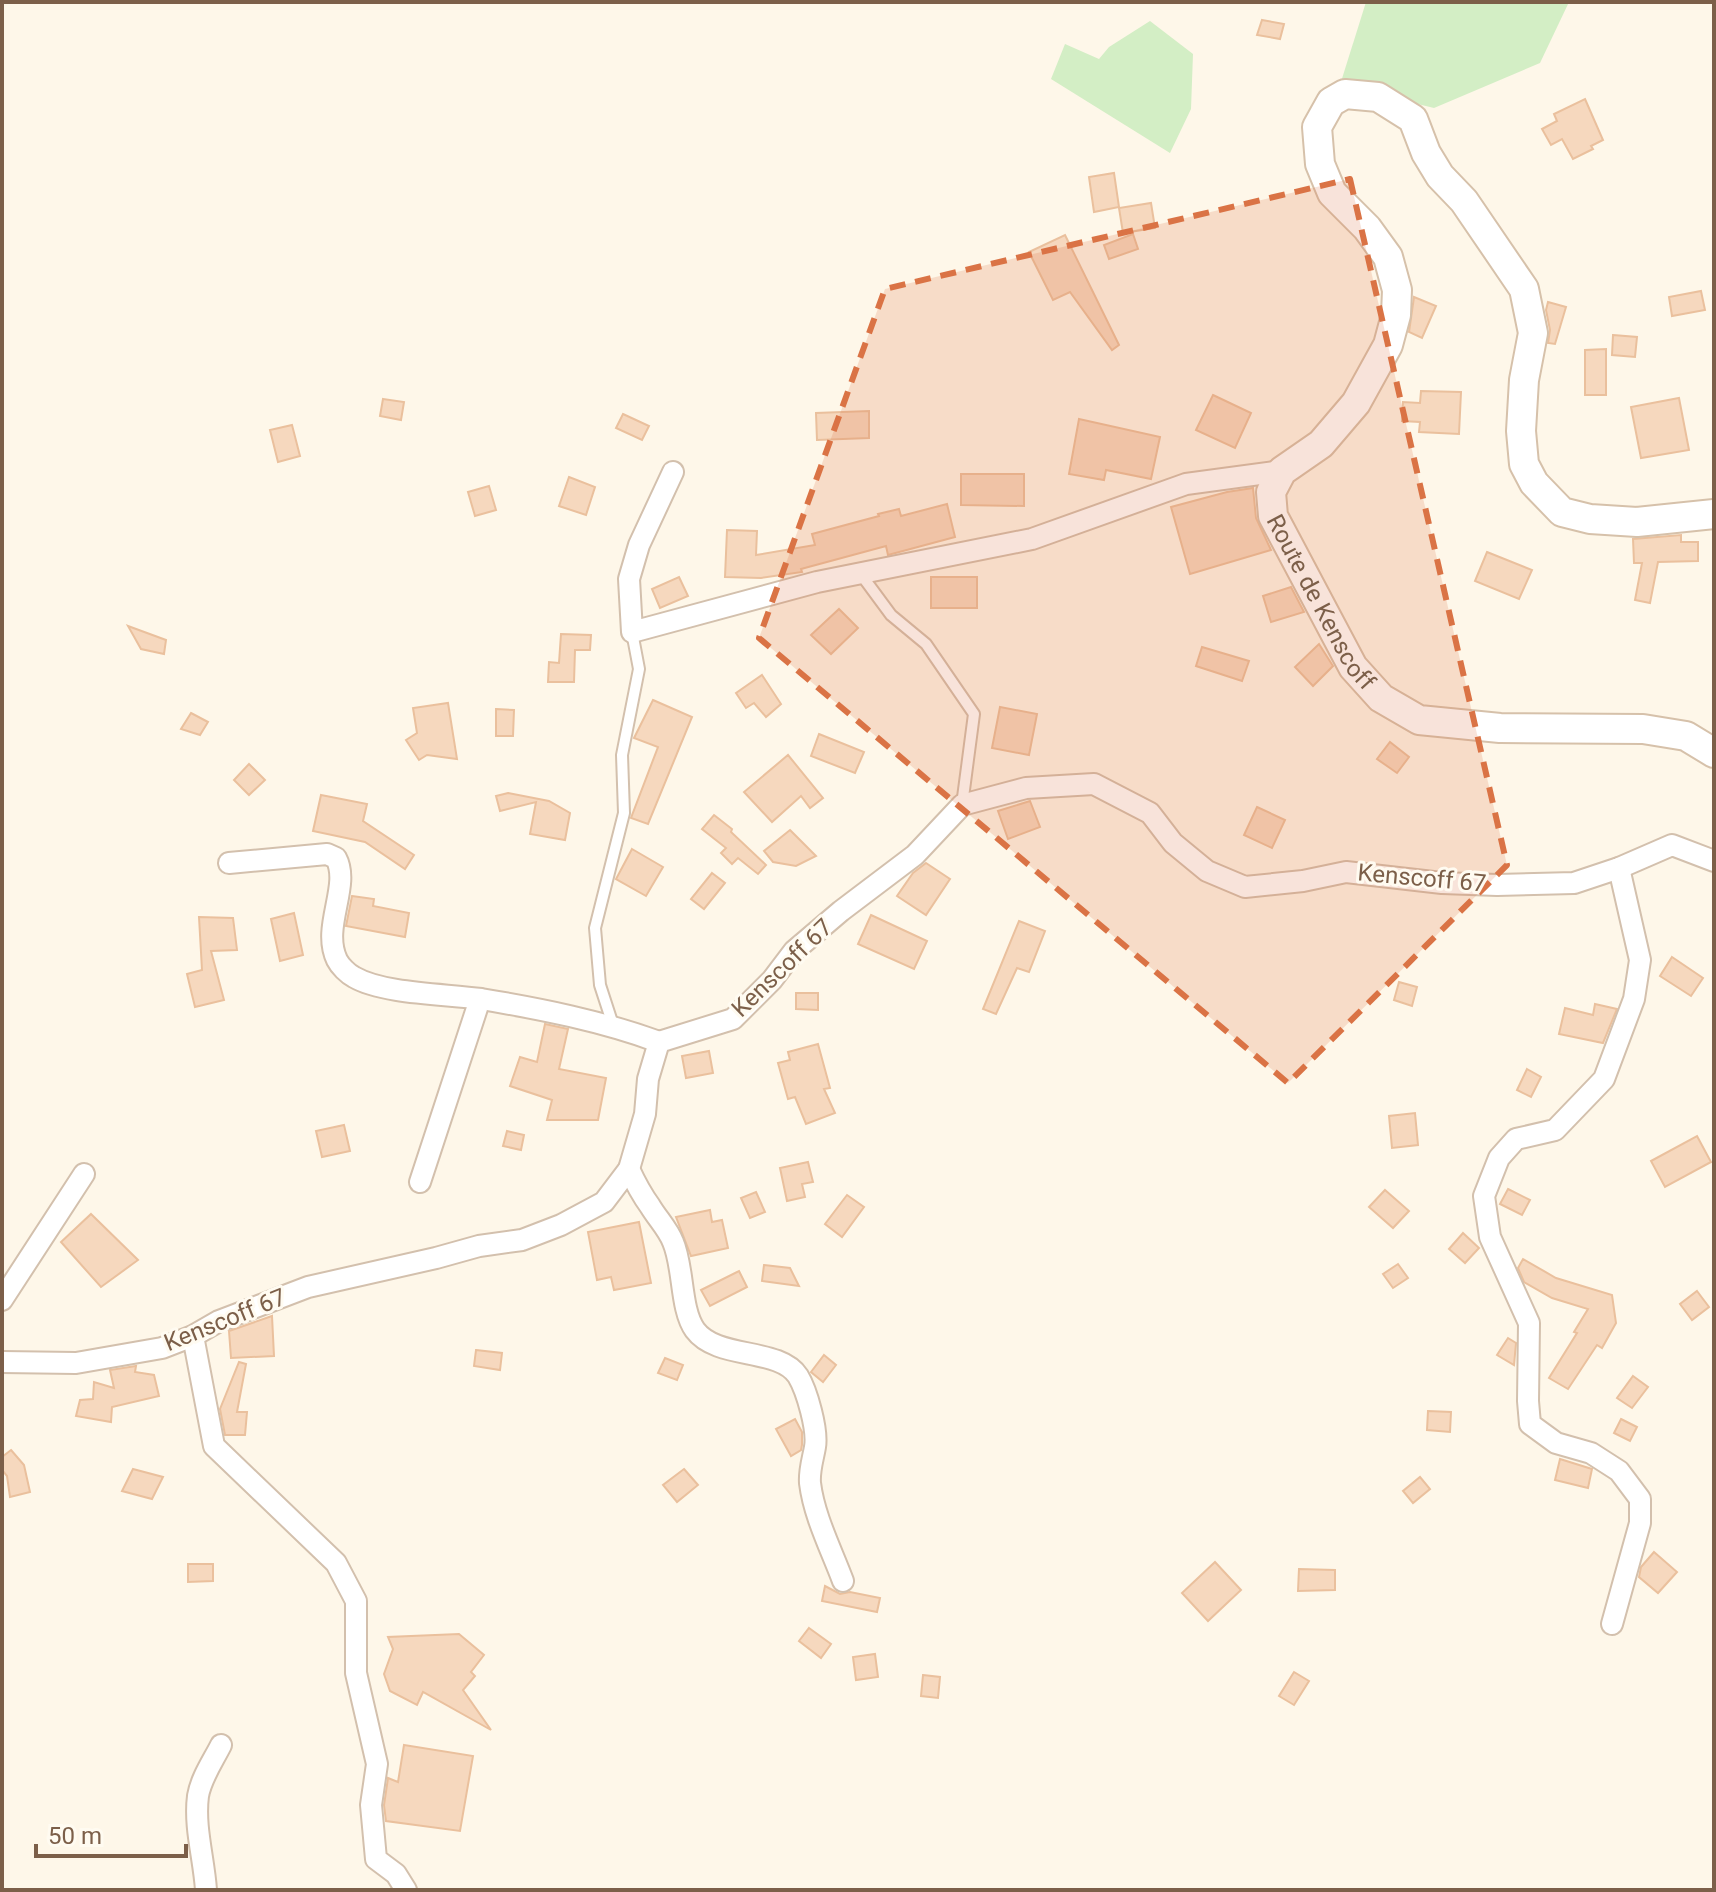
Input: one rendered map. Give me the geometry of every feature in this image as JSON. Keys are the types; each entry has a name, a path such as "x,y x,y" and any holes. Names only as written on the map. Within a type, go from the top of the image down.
{"main road":[{"path":"1282,471 1321,444 1356,403 1388,345 1392,330 1397,290 1388,257 1367,228 1332,193 1320,164 1317,127 1331,102 1345,94 1378,97 1413,119 1426,153 1440,176 1478,220 1524,289 1533,333 1524,380 1521,431 1524,464 1534,483 1562,512 1590,519 1637,522 1714,514"},
{"name":"Route de Kenscoff","path":"1282,471 1271,492 1273,516 1353,667 1381,698 1419,720 1500,728 1643,729 1686,736 1714,753"}],"street":[{"path":"673,472 639,545 629,579 632,632 859,573 1032,539 1186,484 1282,471"},
{"name":"Kenscoff 67","path":"2,1362 76,1363 162,1348 193,1336 219,1321 308,1287 479,1246 522,1240 561,1225 604,1202 629,1169 645,1114 648,1079 659,1042 733,1019 772,980 794,951 915,855 962,805 1026,788 1094,784 1150,813 1173,843 1207,871 1245,887 1303,881 1346,872 1442,883 1574,883 1672,845 1714,861"},
{"path":"229,863 332,855 336,858 340,868 331,926 334,951 339,964 354,977 383,987 480,999 613,1025 659,1042"},
{"path":"1612,1624 1640,1523 1640,1499 1619,1471 1591,1453 1556,1443 1530,1424 1529,1323 1490,1237 1484,1196 1499,1158 1516,1139 1555,1130 1604,1079 1634,999 1640,960 1619,868"},
{"path":"420,1182 480,999"},
{"path":"629,1169 647,1203 672,1239 681,1267 690,1320 696,1331 711,1344 781,1363 796,1372 815,1431 810,1480 815,1508 843,1581"},
{"path":"2,1300 84,1174"},
{"path":"193,1336 214,1446 336,1563 356,1601 356,1673 377,1764 371,1805 376,1859 396,1874 406,1890"},
{"path":"206,1890 198,1820 199,1795 221,1745"}],"lane":[{"path":"859,573 891,615 926,644 974,714 962,805"},
{"path":"613,1025 600,985 595,928 624,813 622,755 639,669 632,632"}],"highlighted area":[{"path":"1350,179 1507,865 1288,1083 759,638 885,289"}],"green space":[{"path":"1366,2 1569,2 1540,63 1434,108 1340,85"},
{"path":"1150,21 1193,54 1191,109 1170,153 1051,79 1065,44 1099,59 1109,47"}],"building":[{"path":"1262,20 1284,24 1280,39 1257,35"},
{"path":"1585,99 1603,140 1573,159 1562,139 1551,145 1542,129 1557,121 1554,114"},
{"path":"1114,173 1119,207 1094,212 1089,177"},
{"path":"1151,203 1155,228 1123,233 1119,208"},
{"path":"1133,234 1138,249 1109,259 1104,245"},
{"path":"1065,235 1119,345 1112,350 1070,292 1053,300 1029,252"},
{"path":"1701,291 1705,310 1672,316 1669,297"},
{"path":"1414,297 1436,306 1422,338 1409,332"},
{"path":"1548,302 1566,307 1555,344 1548,343"},
{"path":"1613,335 1637,337 1635,357 1612,355"},
{"path":"1606,349 1606,395 1585,395 1585,350"},
{"path":"1421,391 1461,392 1459,434 1419,432 1420,422 1402,421 1403,402 1420,403"},
{"path":"1213,395 1251,413 1235,448 1196,430"},
{"path":"1679,398 1689,450 1641,458 1631,407"},
{"path":"383,399 404,402 401,420 380,416"},
{"path":"869,411 869,438 817,440 816,413"},
{"path":"623,414 649,426 642,440 616,428"},
{"path":"1079,419 1160,437 1151,479 1106,470 1104,480 1069,474"},
{"path":"292,425 300,456 278,462 270,430"},
{"path":"961,474 1024,474 1024,506 961,505"},
{"path":"569,477 595,487 586,515 559,506"},
{"path":"489,486 496,510 475,516 468,492"},
{"path":"1253,488 1256,518 1271,550 1190,574 1171,507"},
{"path":"947,504 955,537 888,555 886,546 801,569 802,572 761,578 725,577 727,530 757,531 756,555 815,545 812,534 878,514 899,509 901,516"},
{"path":"1681,535 1681,542 1698,542 1698,561 1658,562 1650,603 1635,600 1642,563 1634,563 1633,539"},
{"path":"1487,552 1532,570 1519,599 1475,581"},
{"path":"679,577 688,596 660,608 652,589"},
{"path":"931,577 977,577 977,608 931,608"},
{"path":"1291,587 1304,612 1271,622 1263,596"},
{"path":"839,609 858,628 831,654 811,635"},
{"path":"128,626 166,640 164,654 141,649"},
{"path":"561,634 591,635 590,650 575,650 574,682 548,682 549,662 559,663"},
{"path":"1319,644 1333,666 1313,686 1295,667"},
{"path":"1202,647 1249,661 1242,681 1196,666"},
{"path":"762,675 781,704 766,717 754,703 746,708 736,693"},
{"path":"653,700 692,717 648,824 631,818 658,747 634,738"},
{"path":"448,703 457,759 427,755 419,760 406,740 417,733 413,708"},
{"path":"1000,707 1037,714 1029,755 992,748"},
{"path":"496,709 514,710 513,736 496,736"},
{"path":"191,713 208,722 200,735 181,729"},
{"path":"819,734 864,752 855,773 811,756"},
{"path":"1390,742 1409,757 1397,773 1377,759"},
{"path":"788,755 823,798 810,808 801,796 772,822 744,792"},
{"path":"249,764 265,780 249,795 234,780"},
{"path":"508,793 549,801 570,813 565,840 530,834 536,802 500,811 496,796"},
{"path":"321,795 367,804 363,821 414,855 405,869 365,842 313,831"},
{"path":"1030,801 1040,827 1008,839 998,811"},
{"path":"1257,807 1285,820 1272,848 1244,835"},
{"path":"714,815 766,865 758,874 738,858 732,864 721,853 726,848 702,829"},
{"path":"790,830 816,856 796,866 773,862 764,851"},
{"path":"632,849 663,867 646,896 616,879"},
{"path":"926,863 950,879 926,915 897,896 913,873"},
{"path":"712,873 725,883 704,909 691,899"},
{"path":"352,896 374,899 373,906 409,913 405,937 346,926"},
{"path":"294,913 303,955 280,961 271,919"},
{"path":"871,915 927,941 914,969 858,944"},
{"path":"199,917 233,918 237,950 211,951 224,1000 195,1007 187,974 202,970"},
{"path":"1019,921 1045,931 1029,972 1017,968 996,1014 983,1009"},
{"path":"1672,957 1703,978 1691,996 1660,976"},
{"path":"1399,982 1417,987 1412,1006 1394,1000"},
{"path":"796,993 818,993 818,1010 796,1009"},
{"path":"1595,1004 1617,1009 1603,1043 1559,1034 1565,1008 1593,1015"},
{"path":"545,1024 568,1029 559,1069 606,1078 598,1120 547,1120 552,1100 510,1086 520,1057 537,1062"},
{"path":"818,1044 830,1088 824,1089 835,1113 806,1124 795,1097 788,1099 778,1063 790,1060 788,1052"},
{"path":"709,1051 713,1073 686,1078 682,1056"},
{"path":"1527,1069 1541,1077 1531,1097 1517,1090"},
{"path":"1415,1113 1418,1145 1392,1148 1389,1116"},
{"path":"344,1125 350,1151 322,1157 316,1131"},
{"path":"507,1131 524,1135 521,1150 503,1146"},
{"path":"1697,1136 1711,1162 1665,1187 1651,1161"},
{"path":"808,1162 813,1182 802,1184 805,1197 787,1201 780,1168"},
{"path":"1508,1189 1530,1200 1522,1215 1500,1204"},
{"path":"1385,1190 1409,1211 1393,1228 1369,1207"},
{"path":"756,1192 765,1212 750,1218 741,1198"},
{"path":"847,1195 864,1207 842,1237 825,1224"},
{"path":"710,1210 712,1222 722,1220 728,1248 691,1256 676,1217"},
{"path":"91,1214 138,1260 101,1287 61,1242"},
{"path":"639,1222 651,1283 614,1290 611,1277 597,1280 588,1232"},
{"path":"1463,1233 1479,1248 1465,1263 1449,1249"},
{"path":"1523,1259 1556,1278 1612,1295 1616,1323 1602,1348 1597,1345 1568,1389 1549,1378 1588,1309 1552,1298 1524,1282 1518,1268"},
{"path":"1398,1264 1408,1278 1393,1288 1383,1274"},
{"path":"764,1265 790,1268 799,1286 762,1281"},
{"path":"739,1271 747,1287 710,1306 701,1290"},
{"path":"1697,1291 1709,1307 1692,1320 1680,1304"},
{"path":"272,1316 274,1356 231,1358 229,1331"},
{"path":"1508,1338 1516,1343 1514,1365 1497,1355"},
{"path":"476,1350 502,1353 500,1370 474,1366"},
{"path":"824,1355 836,1365 823,1382 811,1372"},
{"path":"665,1358 683,1365 677,1380 658,1373"},
{"path":"239,1362 246,1364 237,1412 247,1412 245,1435 225,1435 220,1409"},
{"path":"136,1366 135,1372 154,1375 159,1396 112,1407 111,1422 76,1416 80,1400 93,1399 94,1382 114,1388 110,1370"},
{"path":"1633,1376 1648,1387 1632,1408 1617,1398"},
{"path":"1428,1411 1451,1412 1450,1432 1427,1430"},
{"path":"795,1419 802,1432 802,1445 801,1450 791,1456 776,1429"},
{"path":"1621,1419 1637,1427 1630,1441 1614,1433"},
{"path":"11,1450 24,1465 30,1492 10,1497 7,1476 2,1470 2,1457"},
{"path":"1560,1459 1592,1469 1588,1488 1555,1480"},
{"path":"133,1469 163,1477 152,1499 122,1491"},
{"path":"684,1469 698,1485 677,1502 663,1485"},
{"path":"1420,1477 1430,1489 1413,1503 1403,1491"},
{"path":"1654,1552 1677,1572 1658,1593 1639,1577 1641,1567"},
{"path":"1215,1562 1241,1590 1208,1621 1182,1593"},
{"path":"188,1564 213,1564 213,1581 188,1582"},
{"path":"1299,1569 1335,1570 1335,1590 1298,1591"},
{"path":"825,1586 840,1594 850,1592 880,1598 877,1612 822,1601"},
{"path":"809,1628 831,1644 821,1658 799,1641"},
{"path":"459,1634 484,1655 471,1672 475,1676 463,1690 491,1730 423,1692 417,1705 390,1691 384,1674 393,1649 388,1637"},
{"path":"875,1654 878,1677 856,1680 853,1657"},
{"path":"1294,1672 1309,1681 1294,1705 1279,1696"},
{"path":"923,1675 940,1677 938,1698 921,1696"},
{"path":"404,1745 473,1756 460,1831 386,1821 384,1805 388,1778 398,1782"}]}
